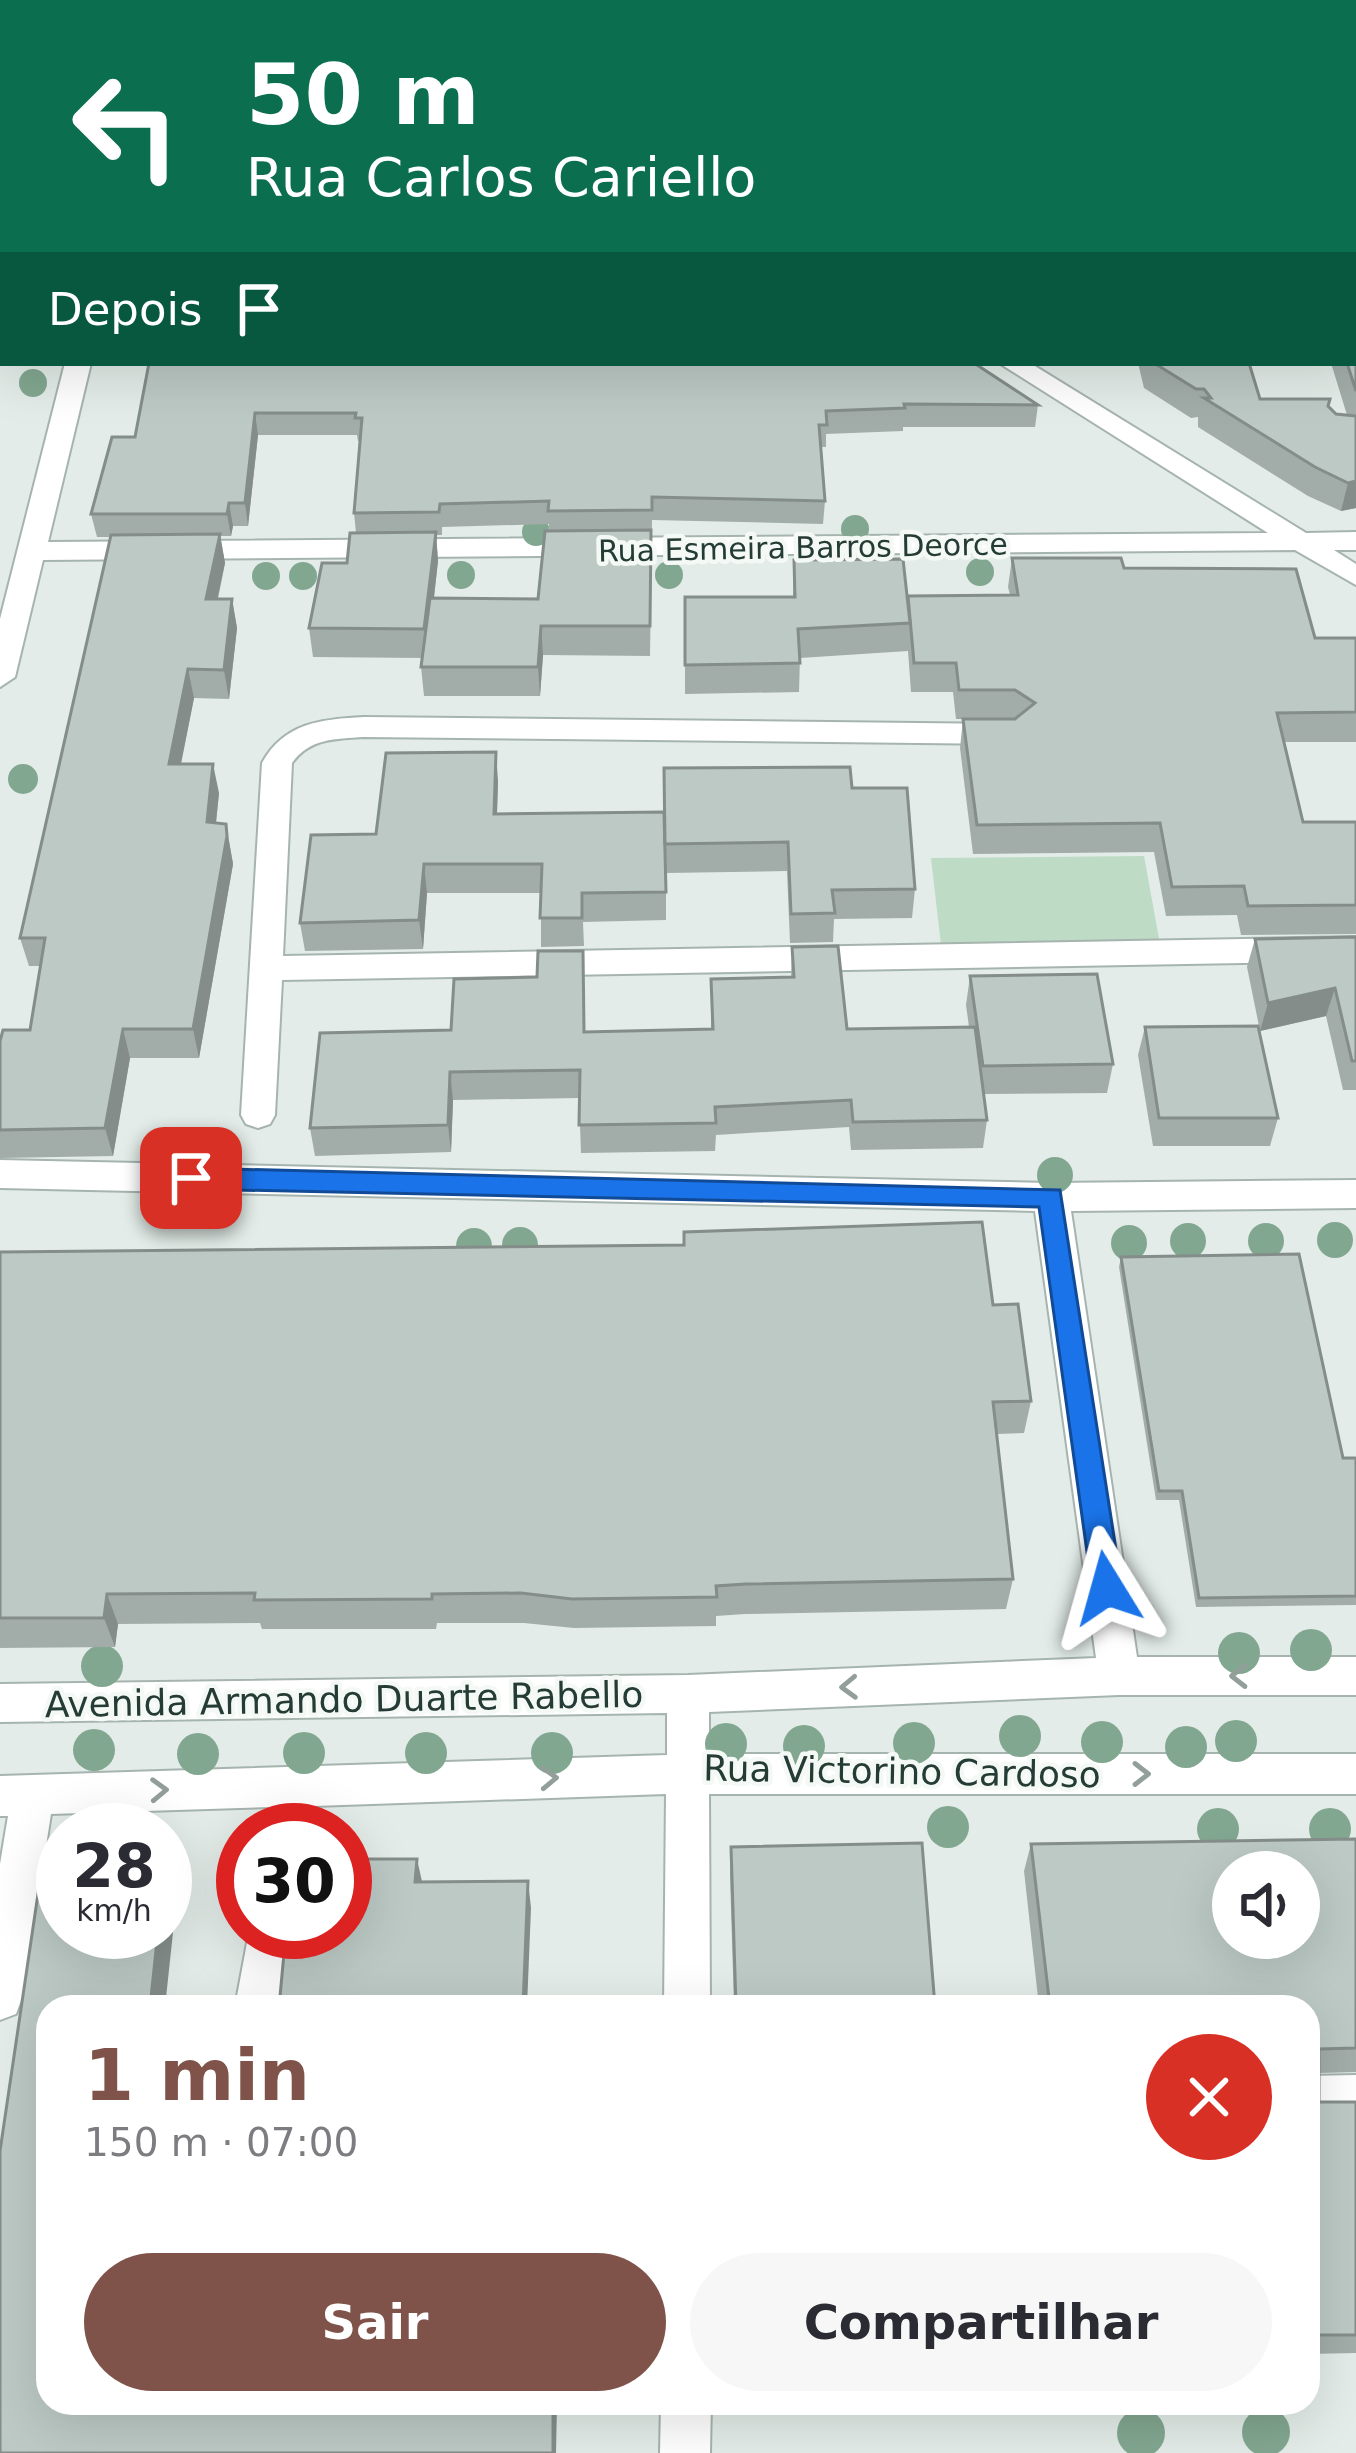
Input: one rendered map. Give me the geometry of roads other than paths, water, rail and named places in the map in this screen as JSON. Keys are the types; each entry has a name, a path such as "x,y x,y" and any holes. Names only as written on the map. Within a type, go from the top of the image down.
{"street":[{"path":"0,676 77,366"},
{"path":"1017,366 1356,576"},
{"name":"Rua Esmeira Barros Deorce","path":"33,551 728,550 1356,541"},
{"path":"258,1115 277,764 290,743 314,733 364,727 1011,734"},
{"path":"266,968 1356,950"},
{"path":"0,1174 1051,1197 1356,1194"},
{"path":"1051,1197 1120,1676"},
{"name":"Rua Victorino Cardoso","path":"1356,1676 1120,1676 688,1694 688,1774 1356,1774"},
{"name":"Avenida Armando Duarte Rabello","path":"0,1703 688,1694"},
{"path":"0,1998 17,1795 688,1774 687,1995"},
{"path":"293,1803 296,1785"},
{"path":"260,1995 266,1959"},
{"path":"1320,2099 1356,2098"},
{"path":"685,2453 686,2415"}]}
